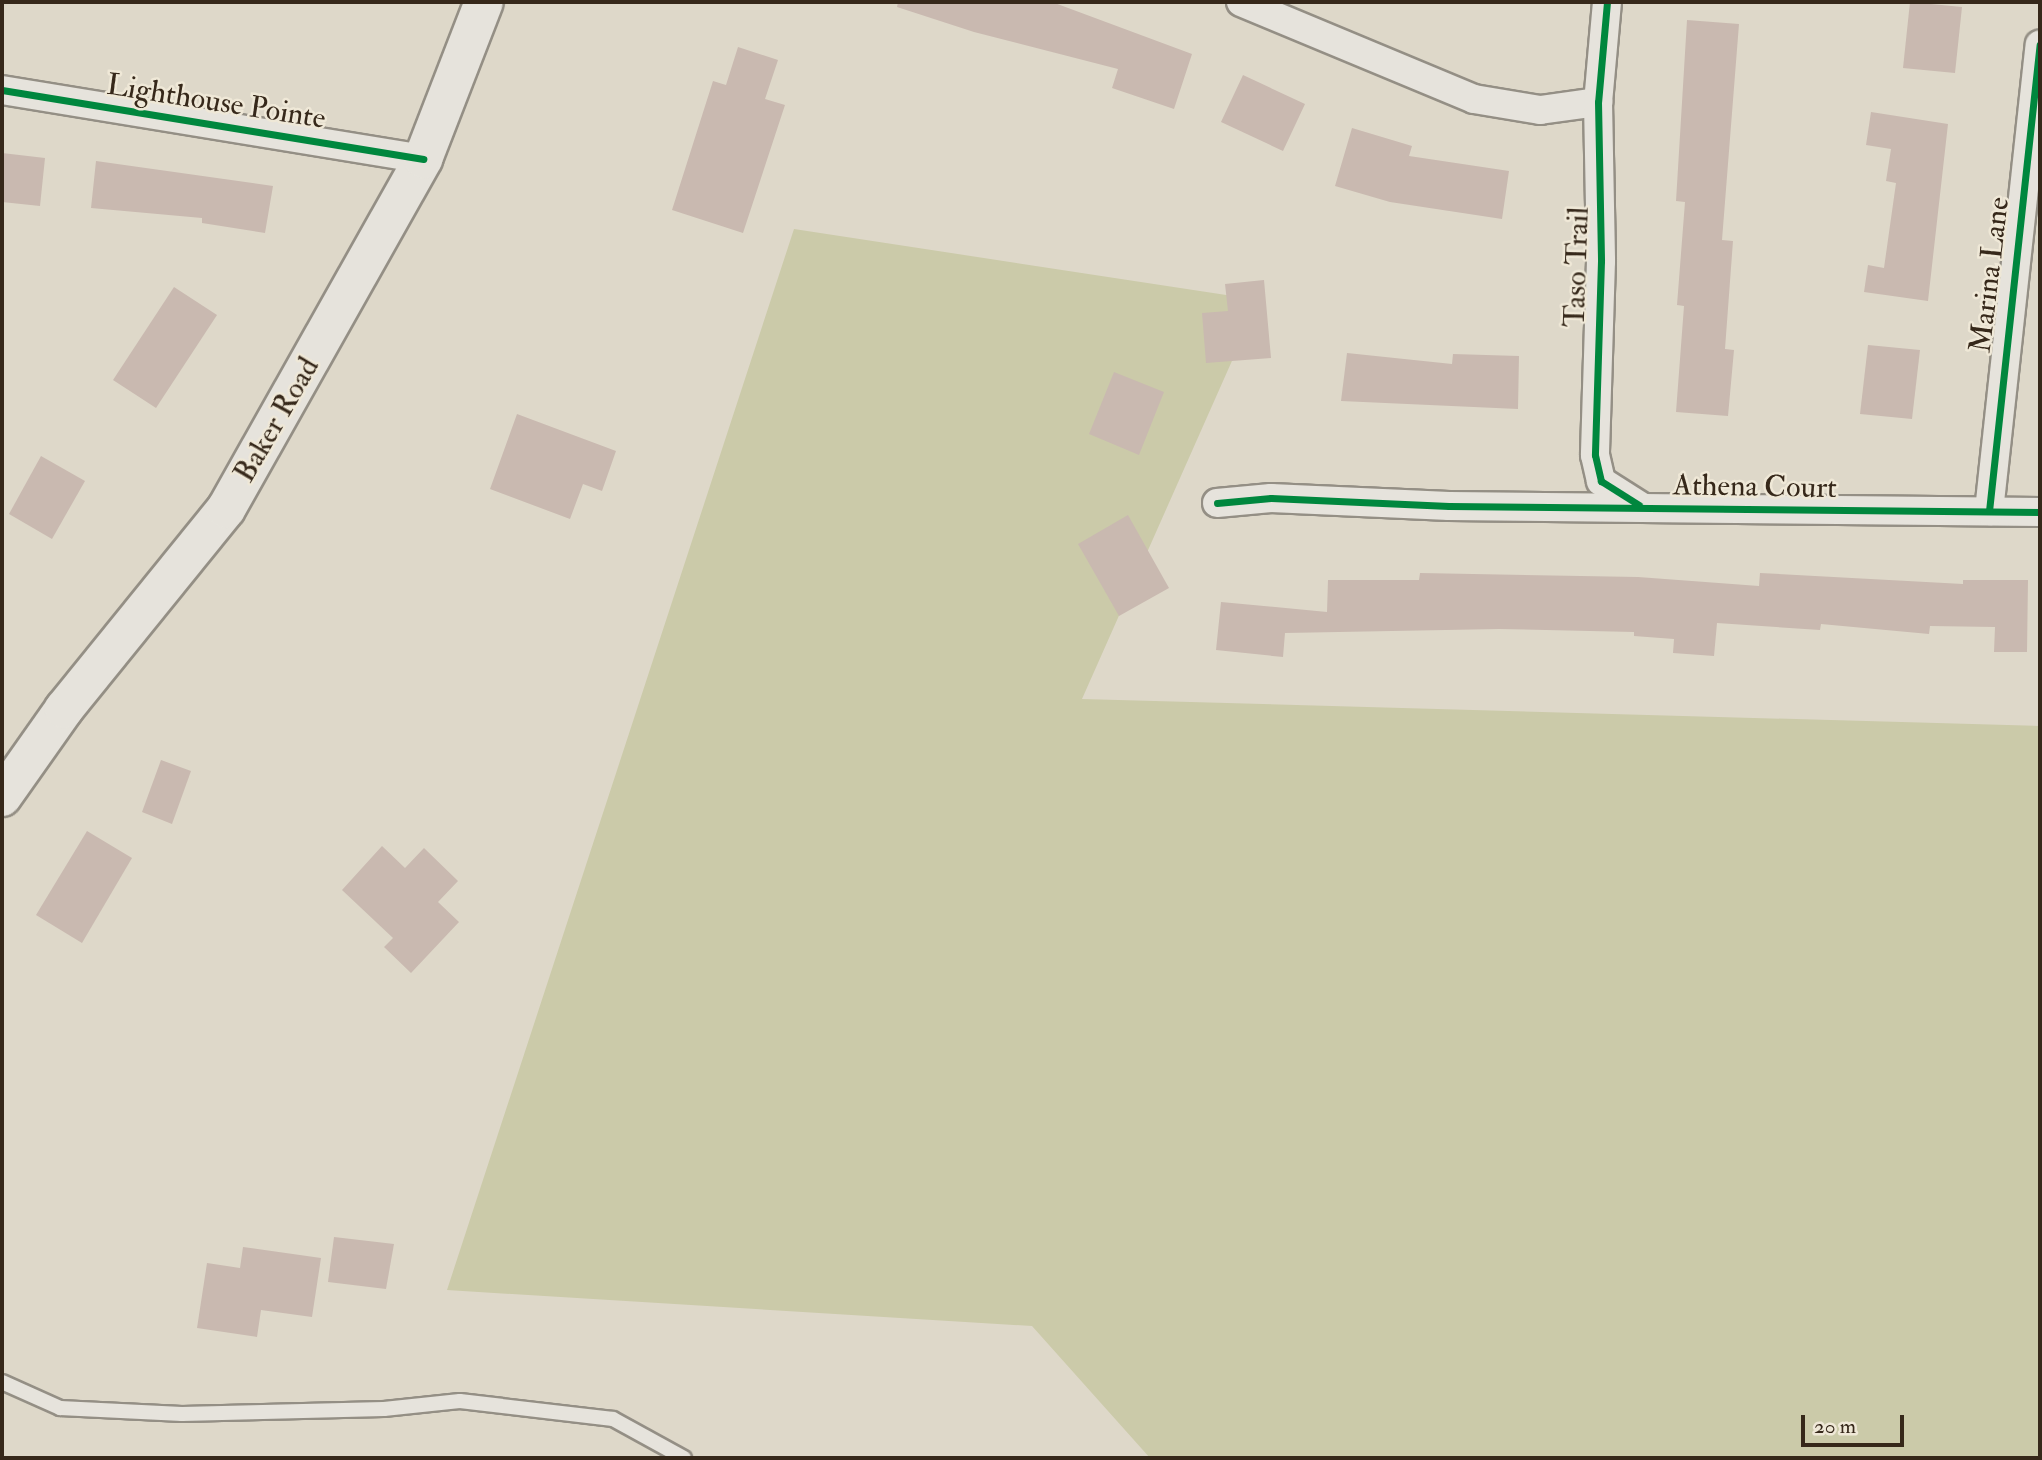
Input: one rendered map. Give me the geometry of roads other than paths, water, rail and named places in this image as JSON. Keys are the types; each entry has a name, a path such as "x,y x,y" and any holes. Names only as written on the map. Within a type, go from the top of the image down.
{"main road":[{"name":"Baker Road","path":"2,797 64,709 226,509 423,159 484,2"}],"street":[{"path":"1241,2 1474,99 1540,110 1598,102"},
{"name":"Taso Trail","path":"1608,2 1598,102 1601,261 1595,455 1601,481 1619,497 1645,508"},
{"name":"Marina Lane","path":"1989,511 2040,45"},
{"name":"Lighthouse Pointe","path":"2,90 423,159"},
{"name":"Athena Court","path":"1217,503 1271,498 1645,508 2040,512"}],"lane":[{"path":"2,1382 60,1408 168,1413 384,1409 460,1401 612,1419 684,1458"}]}
